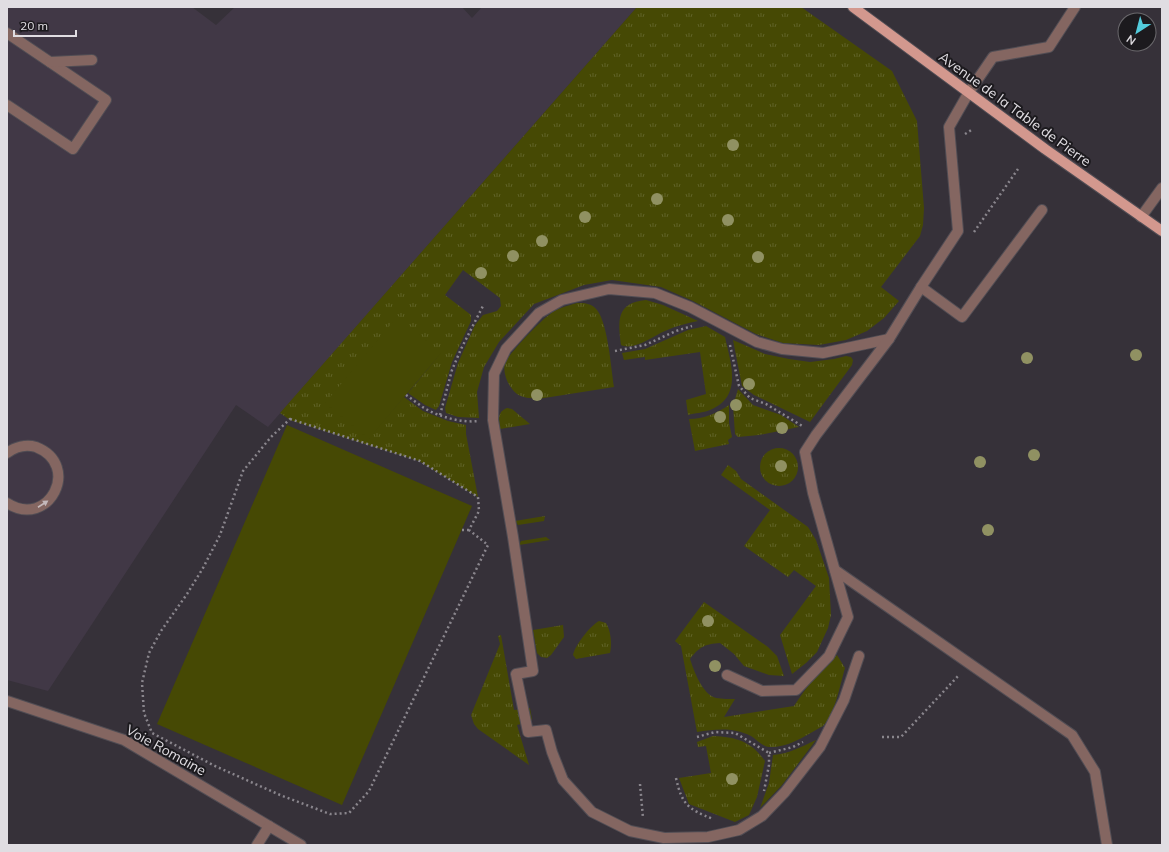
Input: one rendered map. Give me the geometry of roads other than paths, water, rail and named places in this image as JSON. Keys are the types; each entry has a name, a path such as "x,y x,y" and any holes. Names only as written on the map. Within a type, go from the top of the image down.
{"main road":[{"name":"Avenue de la Table de Pierre","path":"853,7 1045,149 1162,231"}],"street":[{"path":"727,675 762,691 796,690 829,656 848,617 813,493 805,452 816,435 889,339 958,231 949,127 969,92 993,57 1049,47 1075,7"},
{"path":"7,33 106,100 73,149 7,105"},
{"path":"50,62 92,60"},
{"path":"1141,217 1162,188"},
{"path":"921,287 962,317 1042,210"},
{"path":"859,656 844,700 820,747 785,792 762,816 739,830 708,837 664,838 630,831 592,812 563,780 552,752 546,730 528,732 516,674 533,671 513,537 493,420 494,374 506,349 539,313 562,300 609,290 655,293 690,307 757,342 782,349 823,353 889,339"},
{"path":"7,453 12,449 22,446 33,446 43,450 51,456 59,475 58,486 54,495 47,503 38,508 28,510 7,504"},
{"path":"835,570 1072,735 1095,772 1107,845"},
{"name":"Voie Romaine","path":"7,701 124,740 301,845"},
{"path":"257,845 269,826"}]}
